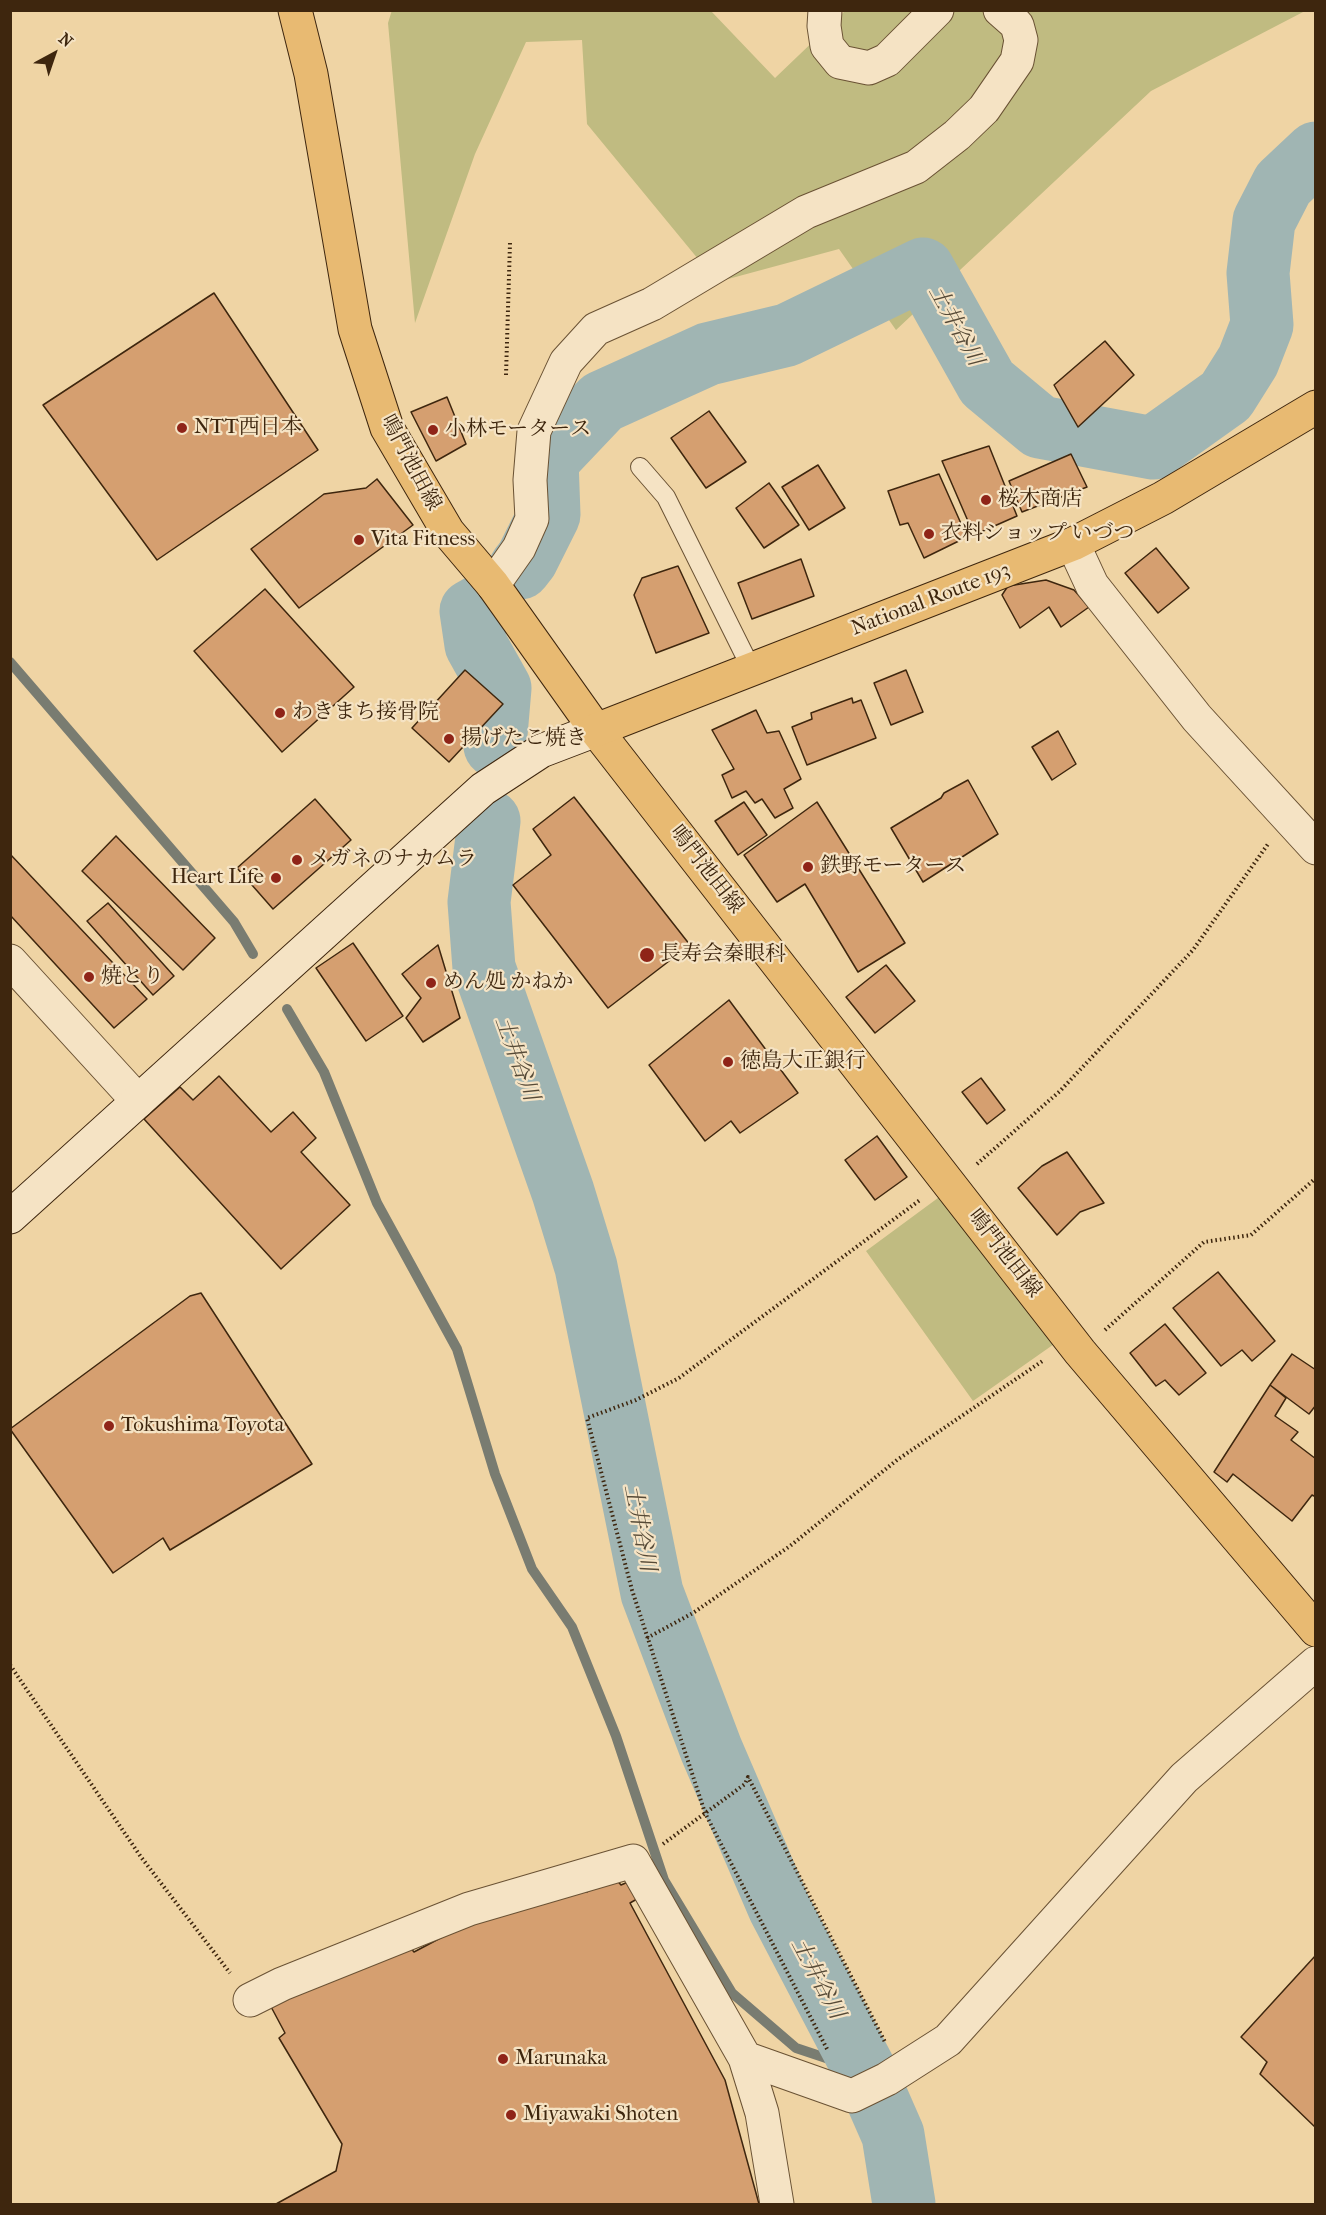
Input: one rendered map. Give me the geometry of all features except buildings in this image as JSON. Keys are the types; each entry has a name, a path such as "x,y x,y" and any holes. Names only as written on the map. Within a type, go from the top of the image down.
{"main road":[{"name":"鳴門池田線","path":"295,10 311,74 355,329 387,428 447,531 493,585 596,730 1076,1346 1316,1630"},
{"name":"National Route 193","path":"596,730 1073,544 1163,498 1316,407"}],"street":[{"path":"825,10 824,26 827,46 840,62 869,68 887,60 937,10"},
{"path":"493,585 519,548 532,519 530,480 534,431 566,362 596,329 652,304 806,212 916,167 957,135 984,108 1017,61 1021,40 1017,25 1000,10"},
{"path":"1073,544 1092,585 1197,718 1316,848"},
{"path":"10,1217 483,789 541,751 596,730"},
{"path":"10,961 138,1101"},
{"path":"746,2058 852,2096 884,2081 948,2040 1184,1778 1316,1663"},
{"path":"250,2000 282,1984 469,1909 633,1861 746,2058 762,2113 777,2205"}],"lane":[{"path":"640,467 666,496 752,670"}],"path":[{"path":"506,375 510,243"},
{"path":"821,2040 705,1813 648,1637 587,1418 636,1400 679,1378 950,1183 1060,1090 1193,950 1224,903 1288,818"},
{"path":"648,1637 693,1612 790,1546 897,1460 1076,1346 1204,1242 1251,1235 1316,1178"},
{"path":"10,1665 141,1857 250,2000"},
{"path":"664,1843 745,1784 748,1777 884,2081"}],"shaded area":[{"path":"392,10 711,11 775,78 845,11 1305,11 1151,91 896,330 839,249 717,282 587,124 582,40 526,42 475,154 415,323 388,23"},
{"path":"942,1195 1057,1342 973,1401 866,1251"}],"waterway":[{"name":"土井谷川","path":"520,568 527,559 549,515 547,460 602,402 708,354 787,335 923,269 987,383 1040,427 1153,448 1226,396 1248,361 1262,325 1258,273 1264,221 1283,184 1316,153"},
{"name":"土井谷川","path":"487,602 471,611 476,645 500,688 495,746"},
{"path":"10,662 234,922 253,954"},
{"name":"土井谷川","path":"489,821 479,902 484,968 563,1192 586,1267 652,1593 711,1749 779,1907 865,2071 893,2135 904,2204"},
{"path":"287,1009 324,1072 377,1203 457,1349 495,1474 532,1569 572,1627 616,1736 664,1880 732,1993 796,2048 865,2071"}],"place":[{"name":"NTT西日本","path":"182,428"},
{"name":"小林モータース","path":"433,430"},
{"name":"桜木商店","path":"986,500"},
{"name":"衣料ショップ いづつ","path":"929,534"},
{"name":"Vita Fitness","path":"359,540"},
{"name":"わきまち接骨院","path":"280,713"},
{"name":"揚げたこ焼き","path":"449,739"},
{"name":"メガネのナカムラ","path":"297,860"},
{"name":"鉄野モータース","path":"808,867"},
{"name":"Heart Life","path":"276,878"},
{"name":"長寿会秦眼科","path":"647,955"},
{"name":"焼とり","path":"89,977"},
{"name":"めん処 かねか","path":"431,983"},
{"name":"徳島大正銀行","path":"728,1062"},
{"name":"Tokushima Toyota","path":"109,1426"},
{"name":"Marunaka","path":"503,2059"},
{"name":"Miyawaki Shoten","path":"511,2115"}]}
